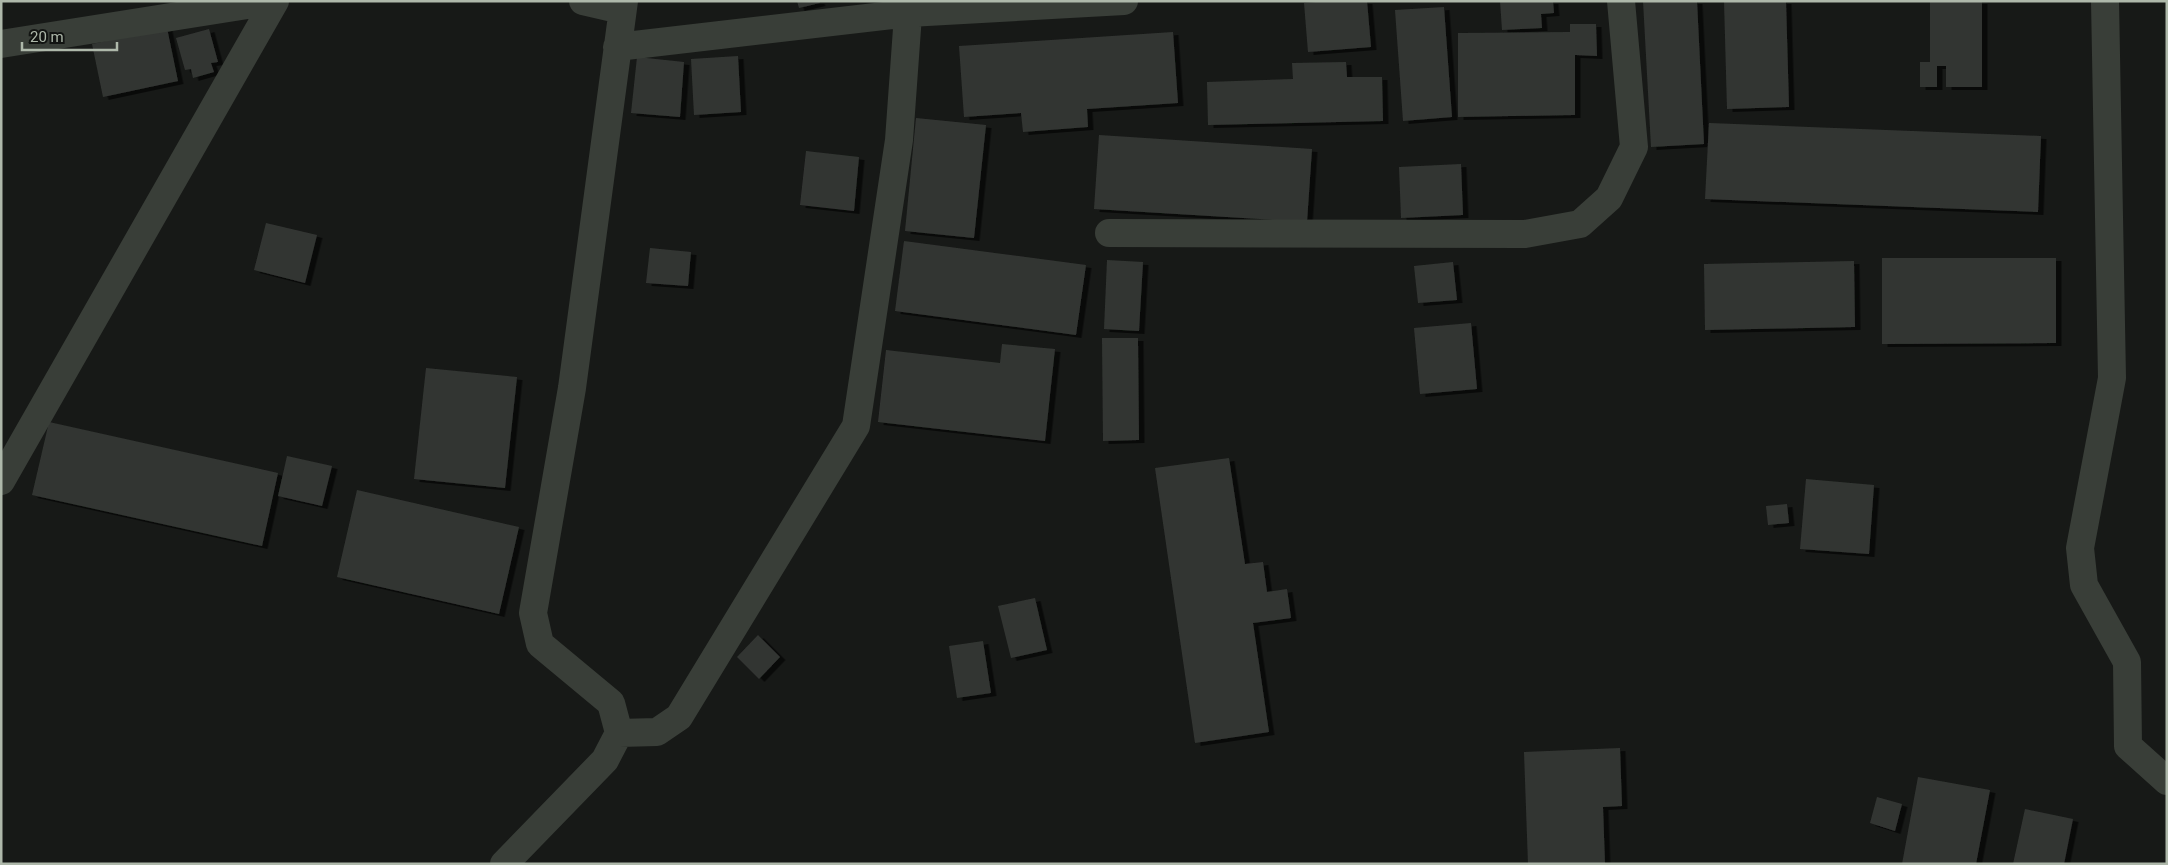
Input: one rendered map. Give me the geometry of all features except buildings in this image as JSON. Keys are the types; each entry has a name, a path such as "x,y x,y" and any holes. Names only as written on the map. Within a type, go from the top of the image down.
{"street":[{"path":"1,44 274,1"},
{"path":"1,481 274,1"},
{"path":"504,864 606,760 619,733 611,703 540,644 533,613 572,388 623,6 584,1"},
{"path":"617,47 909,7 1124,1"},
{"path":"1109,233 1525,234 1580,224 1608,198 1634,147 1621,1"},
{"path":"2105,1 2112,378 2080,548 2084,585 2127,662 2128,746 2167,781"},
{"path":"619,733 657,732 679,718 856,426 899,140 909,7"}]}
